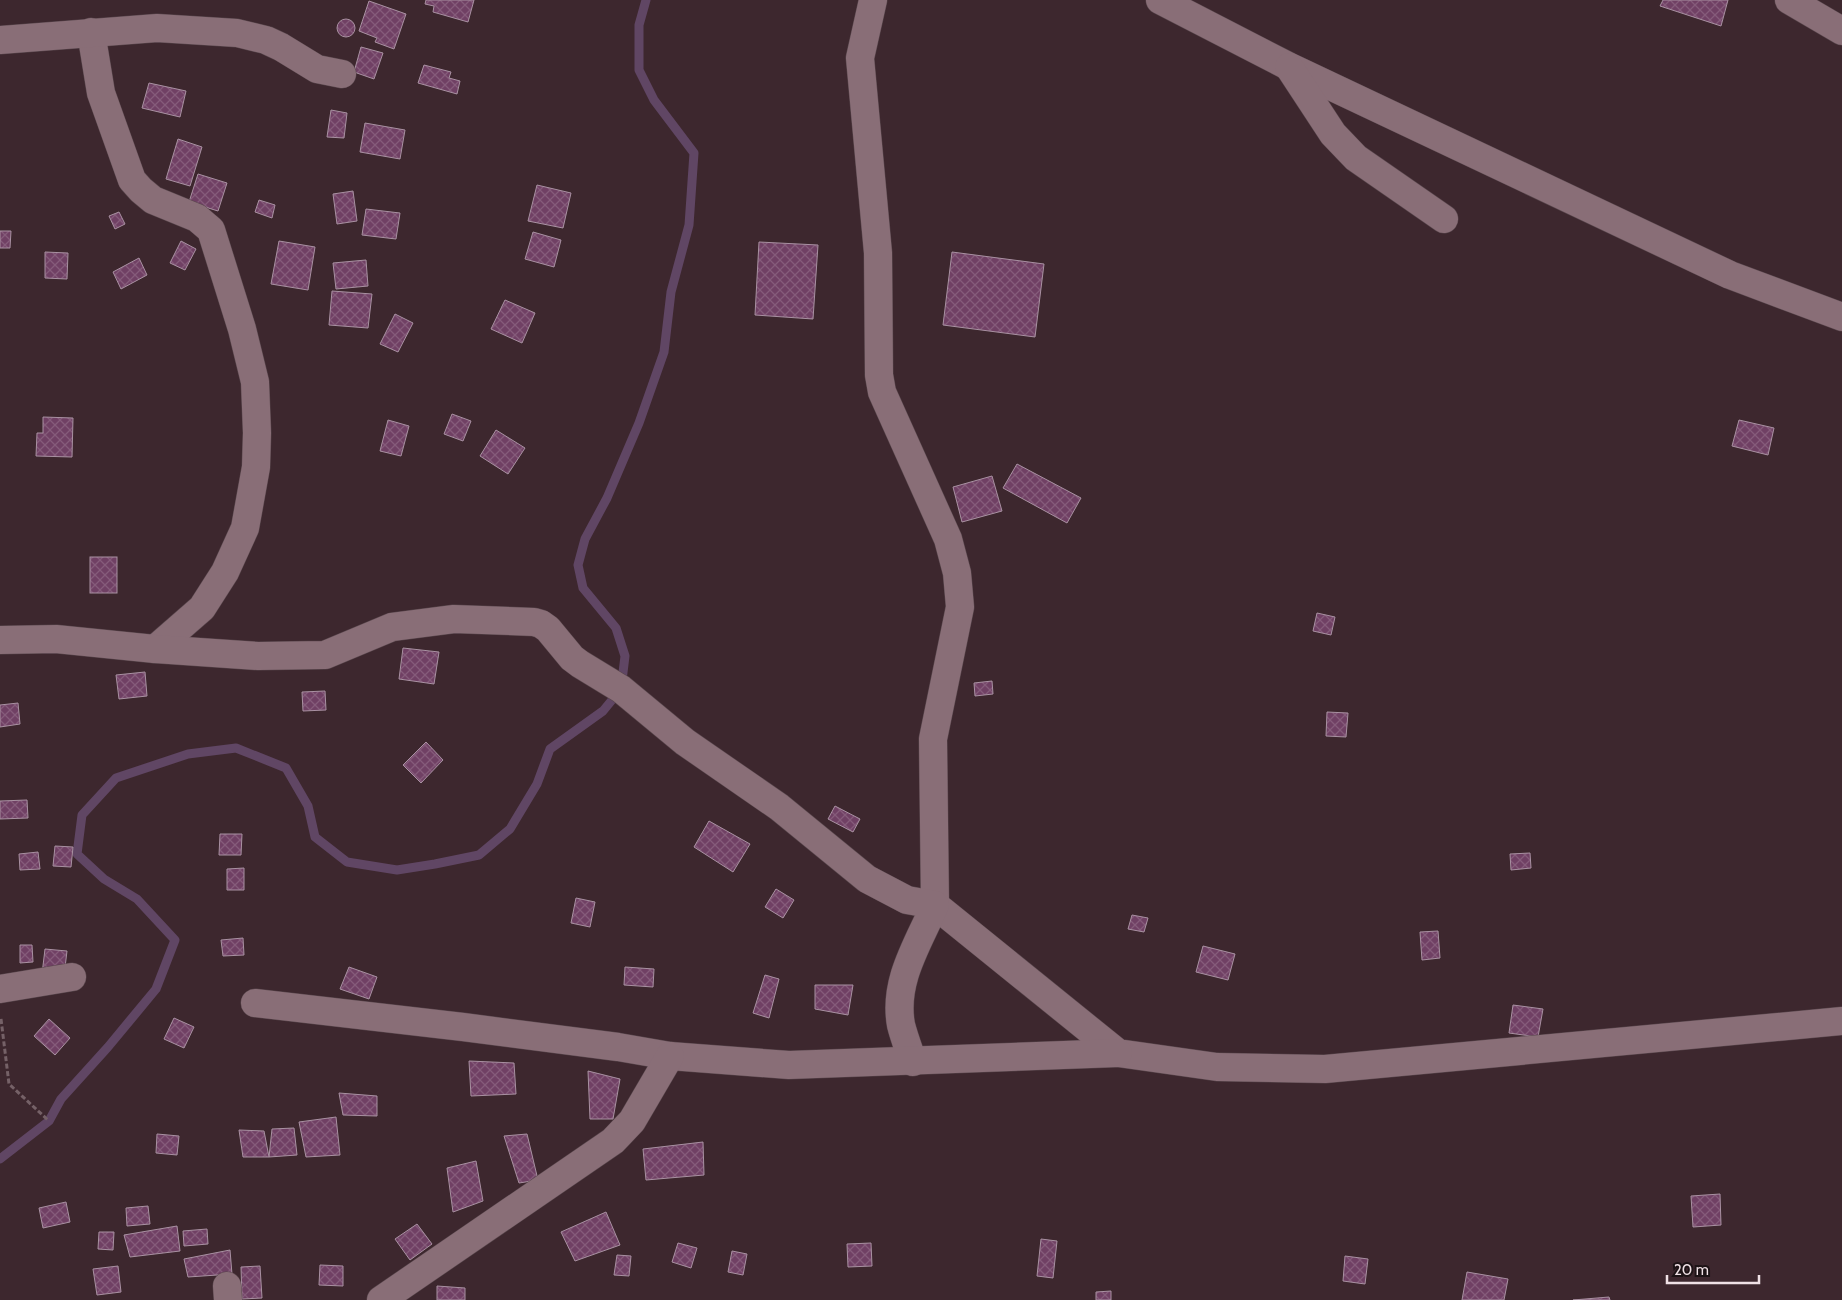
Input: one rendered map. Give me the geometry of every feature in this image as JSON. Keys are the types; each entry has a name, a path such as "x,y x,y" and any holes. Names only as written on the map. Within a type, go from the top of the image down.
{"street":[{"path":"873,0 860,58 878,254 879,375 882,392 948,539 958,573 960,607 933,739 935,905 910,958 901,985 900,1012 902,1027 913,1062"},
{"path":"1160,0 1288,66 1730,275 1842,317"},
{"path":"1790,0 1842,32"},
{"path":"0,40 156,28 237,33 274,44 317,69 342,74"},
{"path":"91,32 101,93 132,180 153,200 197,218 211,230 242,330 255,382 256,468 245,528 225,572 202,608 155,649"},
{"path":"1288,66 1332,134 1356,158 1444,219"},
{"path":"0,640 56,638 155,649 258,656 325,655 392,627 454,619 534,622 541,624 548,629 572,658 621,689 685,742 779,807 867,879 907,900 935,905 1118,1053"},
{"path":"0,989 72,977"},
{"path":"255,1003 463,1026 670,1056 788,1065 913,1062 1118,1053 1217,1067 1325,1068 1842,1021"},
{"path":"381,1300 613,1142 632,1120 670,1056"}],"path":[{"path":"0,1013 9,1084 49,1121"}],"building":[{"path":"426,0 474,0 468,22 433,12 434,6 425,4"},
{"path":"1663,0 1728,0 1721,26 1660,6"},
{"path":"369,1 406,14 394,49 375,42 377,38 359,31"},
{"path":"342,19 350,19 355,24 353,35 342,37 337,32 337,24"},
{"path":"361,47 383,53 374,79 354,72"},
{"path":"424,65 451,72 449,78 460,81 457,94 418,83"},
{"path":"149,83 186,91 180,117 142,108"},
{"path":"331,110 347,113 344,138 327,137"},
{"path":"365,123 405,130 400,159 360,152"},
{"path":"178,139 202,147 190,186 166,179"},
{"path":"198,174 227,183 218,211 189,202"},
{"path":"537,185 571,193 563,228 528,221"},
{"path":"353,191 357,221 337,224 333,194"},
{"path":"259,200 275,205 272,218 255,212"},
{"path":"366,209 400,213 396,239 362,235"},
{"path":"119,212 125,224 115,229 109,216"},
{"path":"0,231 11,231 10,248 0,248"},
{"path":"533,232 561,240 554,267 525,259"},
{"path":"181,241 196,249 185,270 170,263"},
{"path":"279,241 315,247 308,290 271,284"},
{"path":"759,242 818,245 813,319 755,315"},
{"path":"45,252 68,253 67,279 45,278"},
{"path":"952,252 1044,264 1035,337 943,325"},
{"path":"139,258 147,275 121,289 113,272"},
{"path":"366,260 368,286 336,289 333,263"},
{"path":"332,291 372,294 368,328 329,325"},
{"path":"505,300 535,313 522,343 491,329"},
{"path":"395,314 413,323 398,352 380,344"},
{"path":"452,414 471,421 463,441 444,434"},
{"path":"43,417 73,418 72,457 36,456 37,433 43,433"},
{"path":"388,420 409,426 401,456 380,451"},
{"path":"1739,420 1774,428 1768,455 1732,446"},
{"path":"496,430 525,448 508,474 480,456"},
{"path":"1017,464 1081,498 1067,523 1003,488"},
{"path":"992,476 1002,511 962,522 953,487"},
{"path":"90,557 117,557 117,593 90,593"},
{"path":"1317,613 1335,617 1331,635 1313,631"},
{"path":"403,648 439,652 434,684 399,679"},
{"path":"145,672 147,696 119,699 116,675"},
{"path":"992,681 993,694 975,696 974,683"},
{"path":"325,691 326,710 303,711 302,692"},
{"path":"18,703 20,724 0,727 0,705"},
{"path":"1327,712 1348,713 1346,737 1326,736"},
{"path":"426,742 443,760 421,783 403,765"},
{"path":"27,800 28,818 0,819 0,801"},
{"path":"835,806 860,819 853,832 828,819"},
{"path":"709,821 750,844 733,872 694,847"},
{"path":"220,834 242,834 241,855 219,855"},
{"path":"55,846 73,847 71,867 53,866"},
{"path":"38,852 40,869 20,870 19,854"},
{"path":"1530,853 1531,868 1511,870 1510,854"},
{"path":"244,868 244,890 227,890 227,869"},
{"path":"776,889 794,900 783,918 765,907"},
{"path":"576,898 595,902 590,927 571,923"},
{"path":"1132,915 1148,918 1144,932 1128,929"},
{"path":"1438,931 1440,958 1422,960 1420,932"},
{"path":"243,938 244,955 223,956 221,940"},
{"path":"20,945 32,945 33,962 20,963"},
{"path":"1203,946 1235,954 1228,980 1196,972"},
{"path":"45,949 67,951 64,976 42,974"},
{"path":"349,967 377,977 369,999 340,989"},
{"path":"625,967 654,969 653,987 624,985"},
{"path":"765,975 779,979 769,1018 753,1013"},
{"path":"815,985 853,985 848,1015 815,1009"},
{"path":"1513,1005 1543,1009 1538,1037 1509,1033"},
{"path":"174,1018 194,1027 184,1048 164,1039"},
{"path":"49,1019 70,1038 55,1055 34,1036"},
{"path":"469,1061 514,1063 516,1094 471,1096"},
{"path":"588,1071 620,1079 613,1119 590,1119"},
{"path":"339,1093 377,1096 377,1116 343,1115"},
{"path":"336,1117 340,1155 306,1157 299,1122"},
{"path":"294,1128 297,1155 269,1157 272,1129"},
{"path":"239,1130 264,1131 269,1157 243,1157"},
{"path":"157,1134 179,1136 177,1155 156,1153"},
{"path":"527,1134 538,1180 519,1183 504,1136"},
{"path":"703,1142 704,1175 646,1180 643,1149"},
{"path":"476,1161 483,1201 453,1212 447,1168"},
{"path":"1720,1194 1721,1225 1693,1227 1691,1196"},
{"path":"66,1202 70,1222 43,1228 39,1208"},
{"path":"148,1206 150,1224 127,1226 126,1208"},
{"path":"606,1212 620,1245 575,1261 561,1232"},
{"path":"417,1224 432,1244 410,1260 395,1239"},
{"path":"177,1226 180,1251 130,1257 124,1235"},
{"path":"207,1229 208,1244 184,1246 183,1231"},
{"path":"99,1232 114,1232 113,1250 98,1249"},
{"path":"1041,1239 1057,1241 1053,1278 1037,1276"},
{"path":"678,1243 697,1248 691,1268 672,1262"},
{"path":"871,1243 872,1266 848,1267 847,1244"},
{"path":"230,1250 232,1274 188,1277 184,1259"},
{"path":"732,1251 747,1254 743,1275 728,1272"},
{"path":"617,1255 631,1256 629,1276 614,1275"},
{"path":"1345,1256 1368,1259 1365,1284 1343,1281"},
{"path":"320,1265 343,1266 343,1286 319,1285"},
{"path":"118,1266 121,1292 97,1295 93,1269"},
{"path":"260,1266 262,1298 242,1299 241,1267"},
{"path":"1467,1272 1508,1279 1504,1300 1462,1300"},
{"path":"437,1286 465,1288 465,1300 437,1300"},
{"path":"1111,1291 1111,1300 1096,1300 1096,1292"},
{"path":"1609,1297 1610,1300 1573,1300"}],"waterway":[{"path":"0,1159 49,1121 61,1099 108,1047 156,989 175,940 137,899 104,879 77,854 82,815 116,778 188,754 236,748 286,768 308,806 315,837 347,862 397,870 435,864 479,855 510,829 537,784 550,749 603,711 621,689 625,656 616,628 583,588 578,565 585,539 607,498 639,423 664,352 671,292 689,225 694,153 654,100 639,70 639,25 646,0"}]}
